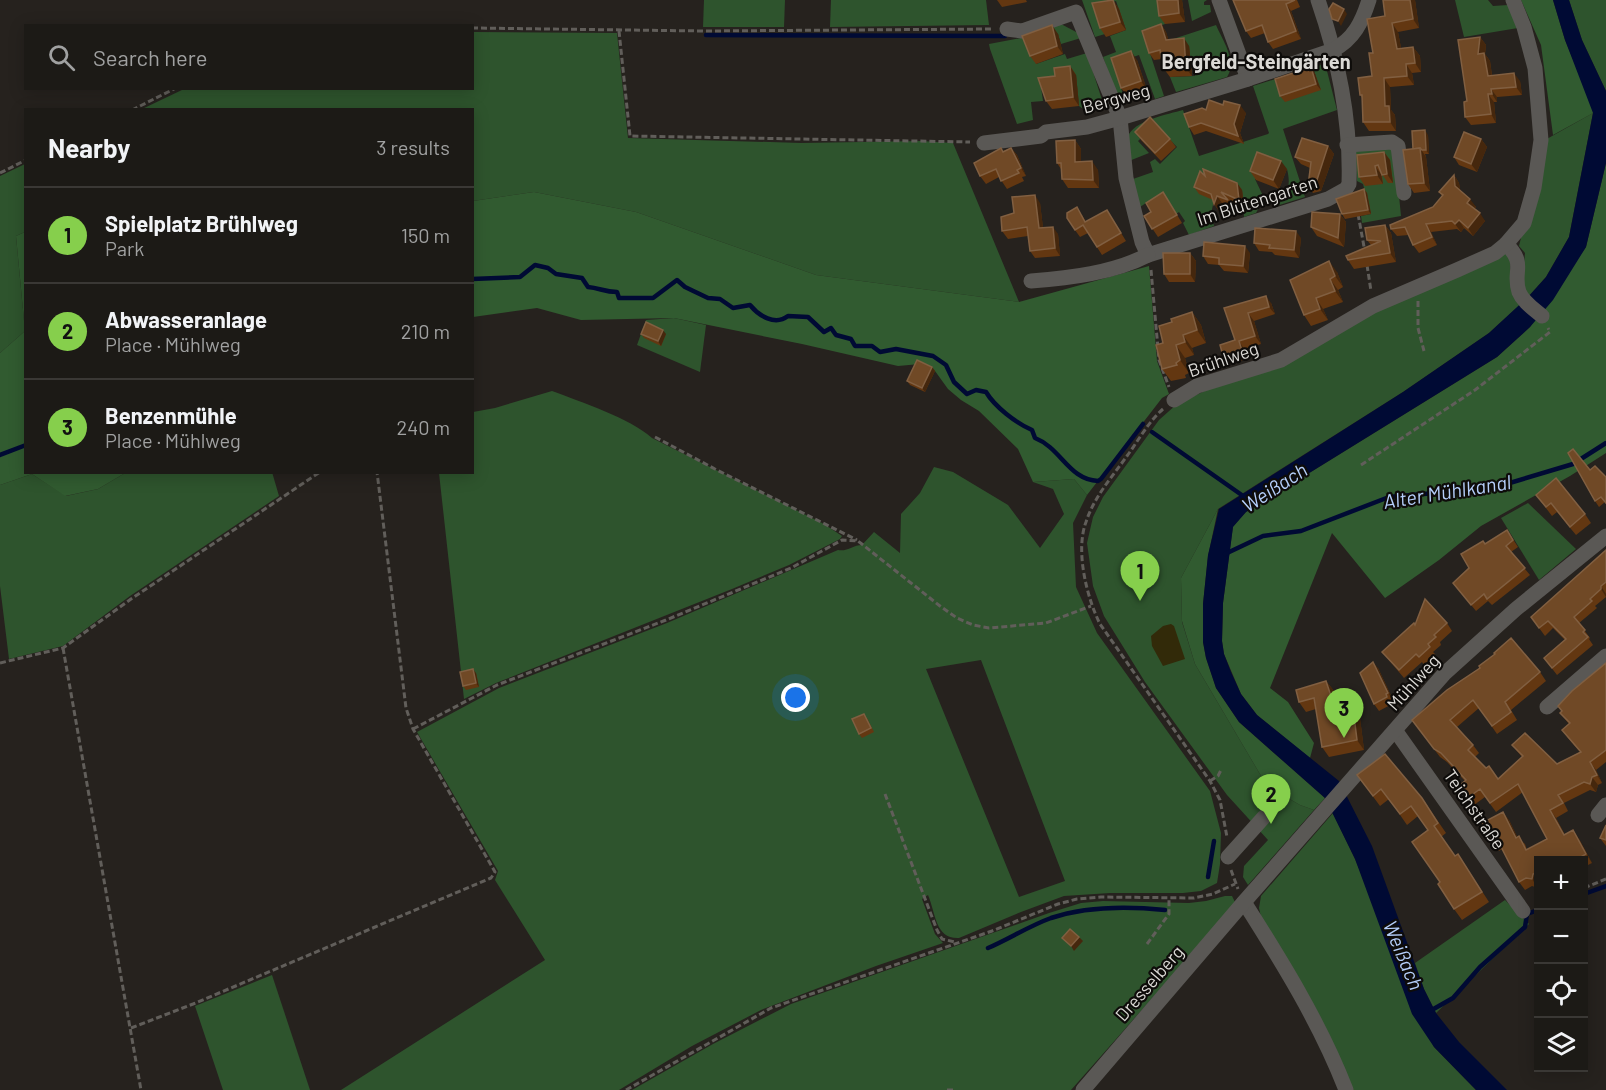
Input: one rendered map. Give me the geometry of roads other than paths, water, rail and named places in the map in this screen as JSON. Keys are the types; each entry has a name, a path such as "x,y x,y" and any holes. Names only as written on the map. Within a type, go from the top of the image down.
{"street":[{"path":"1219,0 1248,80"},
{"name":"Im Blütengarten","path":"1031,281 1085,275 1138,260 1328,199 1346,189 1349,184 1346,111 1333,50 1318,0"},
{"name":"Bergweg","path":"984,143 1041,136 1046,132 1087,127 1248,80 1333,50 1352,37 1360,24 1369,0"},
{"name":"Brühlweg","path":"1174,400 1197,386 1281,360 1373,306 1495,253 1524,223 1534,188 1541,140 1535,68 1524,27 1513,0"},
{"path":"1014,30 1076,12 1120,118 1126,178 1142,242 1148,255"},
{"path":"1347,145 1392,141 1398,146 1404,193"},
{"path":"1506,244 1518,259 1519,291 1524,300 1542,316"},
{"name":"Mühlweg","path":"1244,902 1444,674 1549,582 1606,536"},
{"path":"1547,706 1606,656"},
{"name":"Teichstraße","path":"1395,730 1523,911"},
{"path":"1228,857 1264,817"},
{"path":"1244,902 1314,1020 1346,1090"},
{"name":"Dresselberg","path":"1083,1090 1244,902"}],"water":[{"name":"Weißach","path":"1553,0 1569,0 1582,40 1606,91 1606,163 1586,247 1553,300 1530,327 1497,357 1246,512 1233,527 1223,603 1224,654 1241,694 1257,715 1339,781 1372,846 1424,989 1436,1013 1459,1042 1507,1090 1476,1090 1434,1047 1412,1014 1355,859 1325,798 1239,722 1216,688 1203,642 1203,604 1208,555 1219,509 1403,392 1489,333 1546,277 1569,237 1593,113 1565,40"}],"waterway":[{"path":"706,35 1005,36"},
{"path":"474,279 520,277 535,265 548,268 556,274 582,278 588,287 617,292 619,298 653,298 677,280 685,287 708,298 720,299 733,308 750,305 758,313 773,320 788,316 808,317 824,332 831,328 836,335 851,339 855,346 872,346 880,352 896,349 933,356 946,365 954,382 967,394 976,390 986,392 1006,414 1032,430 1035,438 1052,449 1072,470 1088,479 1098,481 1101,479 1143,424"},
{"name":"Weißach","path":"1152,432 1246,498"},
{"name":"Alter Mühlkanal","path":"1225,554 1263,536 1301,531 1389,497 1493,488 1573,464 1606,443"},
{"path":"0,455 24,446"},
{"path":"1208,877 1214,841"},
{"path":"1588,893 1606,886"},
{"path":"988,948 1043,921 1065,914 1107,908 1165,910"},
{"path":"1430,1011 1453,998 1480,967 1525,927 1527,914 1534,911"}],"place":[{"name":"Spielplatz Brühlweg","path":"1140,601"},
{"name":"Benzenmühle","path":"1344,738"},
{"name":"Abwasseranlage","path":"1271,824"}],"district":[{"name":"Bergfeld-Steingärten","path":"1256,61"}]}
